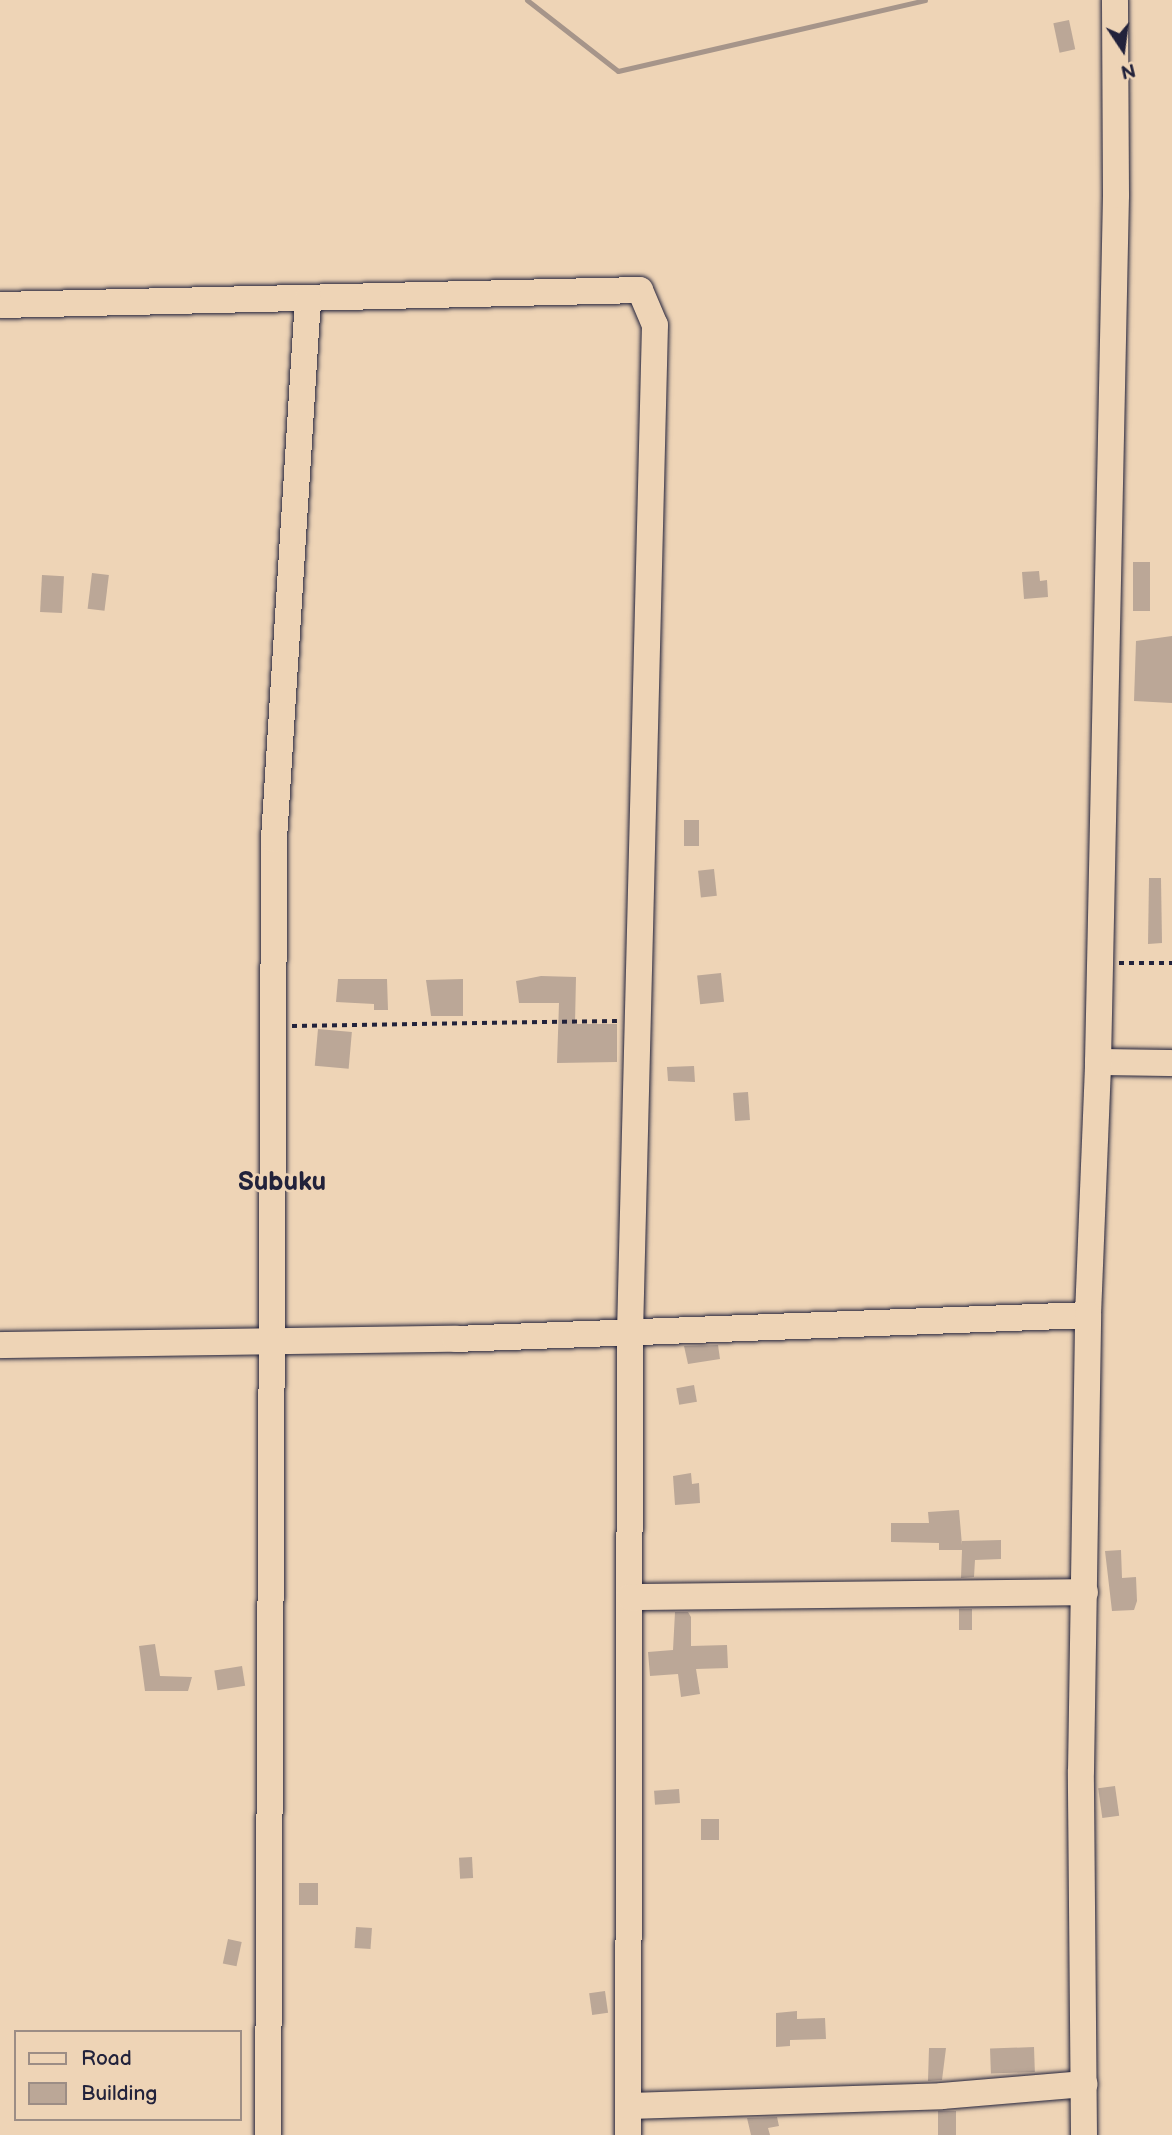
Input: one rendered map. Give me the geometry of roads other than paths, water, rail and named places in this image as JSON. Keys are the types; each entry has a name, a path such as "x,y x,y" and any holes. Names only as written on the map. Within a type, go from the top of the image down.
{"street":[{"path":"1084,2135 1087,1315 1098,1062 1116,195 1115,0"},
{"path":"0,306 640,290 655,326 655,417 630,1332 628,2135"},
{"path":"268,2135 274,839 308,299"},
{"path":"1098,1062 1172,1063"},
{"path":"0,1345 630,1332 1087,1315"},
{"path":"630,1597 1085,1592"},
{"path":"629,2106 942,2096 1084,2084"}],"waterway":[{"path":"527,0 618,71 925,0"}],"district":[{"name":"Subuku","path":"282,1183"}]}
